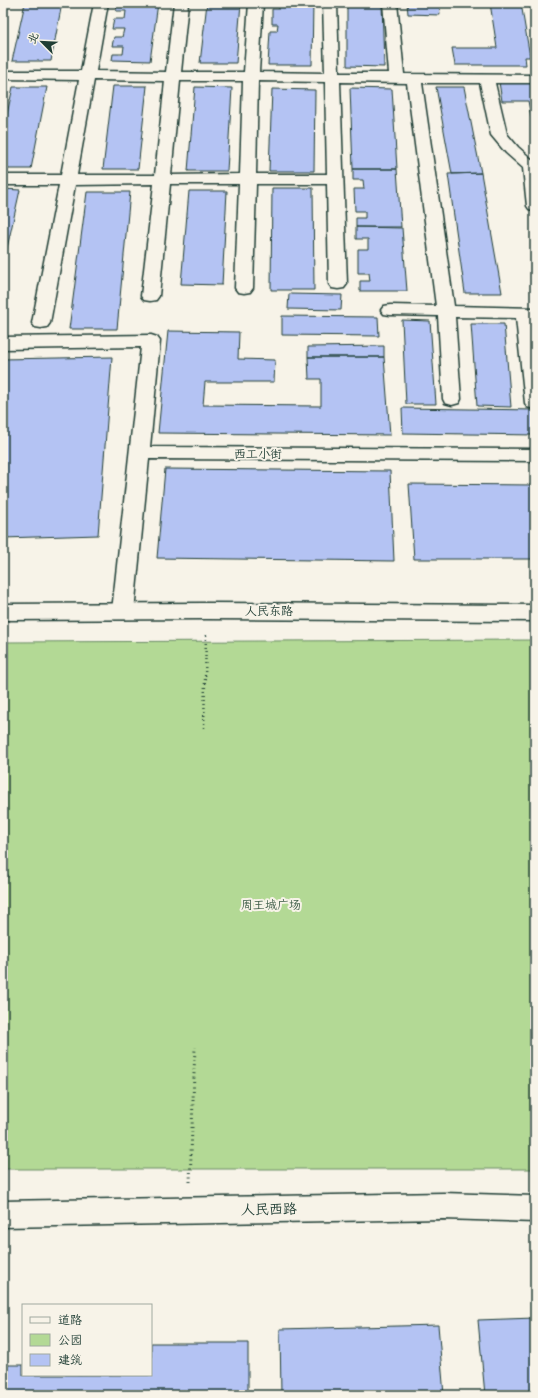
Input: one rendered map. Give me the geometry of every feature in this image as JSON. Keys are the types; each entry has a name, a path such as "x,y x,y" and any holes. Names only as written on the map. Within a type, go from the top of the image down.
{"main road":[{"path":"41,323 100,3"},
{"path":"150,296 181,3"},
{"path":"244,288 251,77 256,3"},
{"path":"330,3 338,284"},
{"path":"390,3 397,78"},
{"path":"3,75 414,79 535,78"},
{"path":"414,79 446,311 452,399"},
{"path":"487,79 499,135 512,150 531,167 535,206"},
{"path":"3,180 335,179"},
{"path":"390,310 529,313 534,403"},
{"path":"3,343 151,341 123,611"},
{"name":"西工小街","path":"140,453 535,455"},
{"name":"人民东路","path":"3,612 206,610 535,613"},
{"name":"人民西路","path":"3,1214 443,1206 535,1209"}],"path":[{"path":"204,728 206,610"},
{"path":"3,876 11,876"},
{"path":"189,1210 195,1047"}],"green space":[{"name":"周王城广场","path":"535,640 535,1169 3,1169 3,642"}],"building":[{"path":"25,3 62,3 51,61 12,61"},
{"path":"117,3 158,3 150,61 112,60 113,54 123,54 124,46 112,46 114,37 122,37 124,29 112,29 114,19 125,19 126,11 116,11"},
{"path":"207,3 241,3 236,63 200,63"},
{"path":"279,3 313,3 312,65 268,65 270,31 277,31 278,24 272,24 272,9 279,9"},
{"path":"347,3 382,3 384,67 347,66"},
{"path":"407,3 439,3 440,15 408,14"},
{"path":"490,3 521,3 530,57 525,57 526,65 455,65 452,48 497,48"},
{"path":"499,82 535,82 535,136 528,101 502,101"},
{"path":"113,86 147,86 138,169 103,169"},
{"path":"13,87 47,87 31,169 3,169 3,132"},
{"path":"195,87 232,88 227,171 188,171"},
{"path":"436,87 464,87 481,173 452,174"},
{"path":"350,88 392,89 397,169 353,169"},
{"path":"272,89 315,90 314,171 269,171"},
{"path":"353,169 397,169 401,227 356,227 356,218 365,218 365,211 355,211 354,189 364,189 363,180 353,180"},
{"path":"481,173 502,293 465,293 448,174"},
{"path":"272,188 313,188 314,290 271,290"},
{"path":"3,189 20,190 3,266"},
{"path":"189,191 227,191 222,285 181,284"},
{"path":"87,192 130,192 117,329 69,329"},
{"path":"356,227 402,228 407,291 360,291 360,281 370,281 369,273 358,273 358,249 368,249 368,239 356,239"},
{"path":"289,294 342,295 341,310 288,309"},
{"path":"282,316 378,317 379,336 282,335"},
{"path":"402,320 430,321 436,404 406,404"},
{"path":"471,324 504,324 511,407 477,406"},
{"path":"168,331 239,332 238,359 275,360 274,382 205,382 203,405 321,406 321,379 309,379 308,357 384,357 390,435 158,433"},
{"path":"384,346 384,357 308,357 308,347"},
{"path":"112,357 98,535 3,538 3,359"},
{"path":"402,408 535,410 535,435 403,433"},
{"path":"165,469 390,471 394,561 157,558"},
{"path":"409,484 535,485 535,559 414,559"},
{"path":"535,1318 535,1395 485,1395 478,1320"},
{"path":"438,1325 444,1395 281,1395 280,1329"},
{"path":"152,1343 248,1343 248,1395 3,1395 3,1365 22,1365 22,1376 152,1376"}]}
